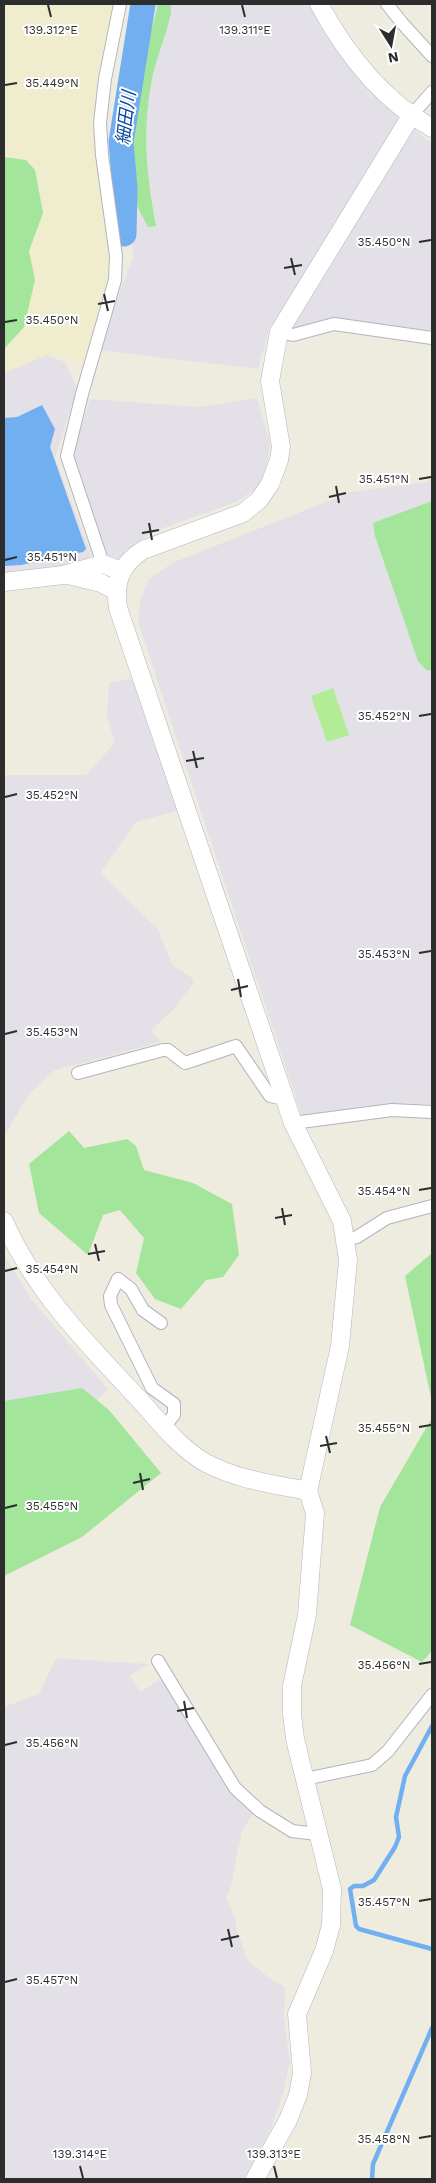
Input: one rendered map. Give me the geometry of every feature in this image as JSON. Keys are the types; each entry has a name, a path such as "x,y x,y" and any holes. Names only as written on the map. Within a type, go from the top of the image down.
{"street":[{"path":"103,564 67,456 82,394 115,280 116,256 102,155 100,123 105,79 120,4"},
{"path":"319,4 333,29 356,62 381,89 411,116 432,128"},
{"path":"388,4 402,23 432,56"},
{"path":"255,2179 288,2120 298,2095 302,2073 297,2014 324,1951 331,1925 332,1888 295,1739 292,1714 292,1686 307,1615 315,1513 308,1491 340,1346 348,1260 342,1221 293,1123 118,608 116,591 122,571 135,555 143,550 243,513 259,500 270,484 279,460 281,447 270,382 279,332 411,116 432,92"},
{"path":"279,332 293,335 334,324 432,338"},
{"path":"4,582 63,575 103,564 122,571"},
{"path":"63,575 101,583 116,591"},
{"path":"78,1073 163,1050 168,1050 185,1062 236,1046 270,1096 285,1099"},
{"path":"293,1123 392,1110 432,1112"},
{"path":"346,1240 357,1237 387,1218 432,1206"},
{"path":"4,1221 29,1268 57,1308 164,1427 189,1452 225,1472 243,1479 308,1491"},
{"path":"161,1322 143,1310 131,1289 118,1279 110,1296 111,1305 152,1388 174,1404 174,1415 164,1427"},
{"path":"158,1662 235,1788 260,1811 292,1831 318,1834"},
{"path":"305,1779 372,1765 388,1751 432,1695"}],"shaded area":[{"path":"4,4 115,4 92,124 111,261 111,280 84,365 52,353 4,373"},
{"path":"154,4 313,4 385,101 424,138 432,143 432,334 334,322 300,331 270,326 258,369 97,350 133,258 129,181 132,136 139,70 152,30"},
{"path":"43,354 65,362 77,388 55,458 91,554 87,561 31,572 4,573 4,364"},
{"path":"257,398 270,443 266,474 254,490 236,502 155,531 136,543 118,566 110,563 74,455 90,399 200,407"},
{"path":"432,478 432,1104 394,1103 302,1116 138,622 140,600 149,579 172,563 351,492 426,482"},
{"path":"132,679 177,811 136,822 100,873 158,929 172,965 192,978 194,982 172,1011 151,1030 161,1042 55,1070 29,1094 4,1136 4,775 86,775 115,743 107,716 109,683"},
{"path":"4,1255 31,1299 108,1389 88,1410 4,1424"},
{"path":"56,1658 148,1664 130,1676 141,1692 160,1679 228,1788 254,1813 242,1830 231,1886 226,1898 237,1921 235,1923 247,1960 272,1980 285,1987 284,2019 290,2063 282,2097 270,2130 244,2179 4,2179 4,1707 39,1694"}],"green space":[{"path":"158,4 171,4 171,13 153,75 148,102 147,155 156,226 148,227 137,206 133,191 131,157 139,70"},
{"path":"4,157 26,160 35,170 43,213 29,251 35,280 24,327 4,349"},
{"path":"432,501 432,670 427,671 418,661 375,536 373,523"},
{"path":"333,688 349,735 327,742 311,696"},
{"path":"69,1131 84,1148 127,1139 136,1146 144,1170 193,1183 232,1204 239,1255 223,1277 206,1280 181,1309 155,1299 136,1273 144,1238 120,1210 103,1215 88,1255 39,1213 29,1164"},
{"path":"432,1253 432,1402 405,1276"},
{"path":"82,1388 109,1410 161,1473 82,1537 4,1576 4,1401"},
{"path":"432,1418 432,1651 422,1662 350,1625 380,1507"}],"water":[{"path":"42,405 55,429 50,447 86,549 83,552 21,565 4,566 4,418 17,417"}],"waterway":[{"name":"細田川","path":"124,234 125,188 121,142 143,4"},
{"path":"432,1726 405,1776 396,1817 399,1837 395,1847 374,1880 363,1886 354,1886 350,1889 356,1926 359,1929 432,1949"},
{"path":"372,2179 373,2164 432,2028"}]}
